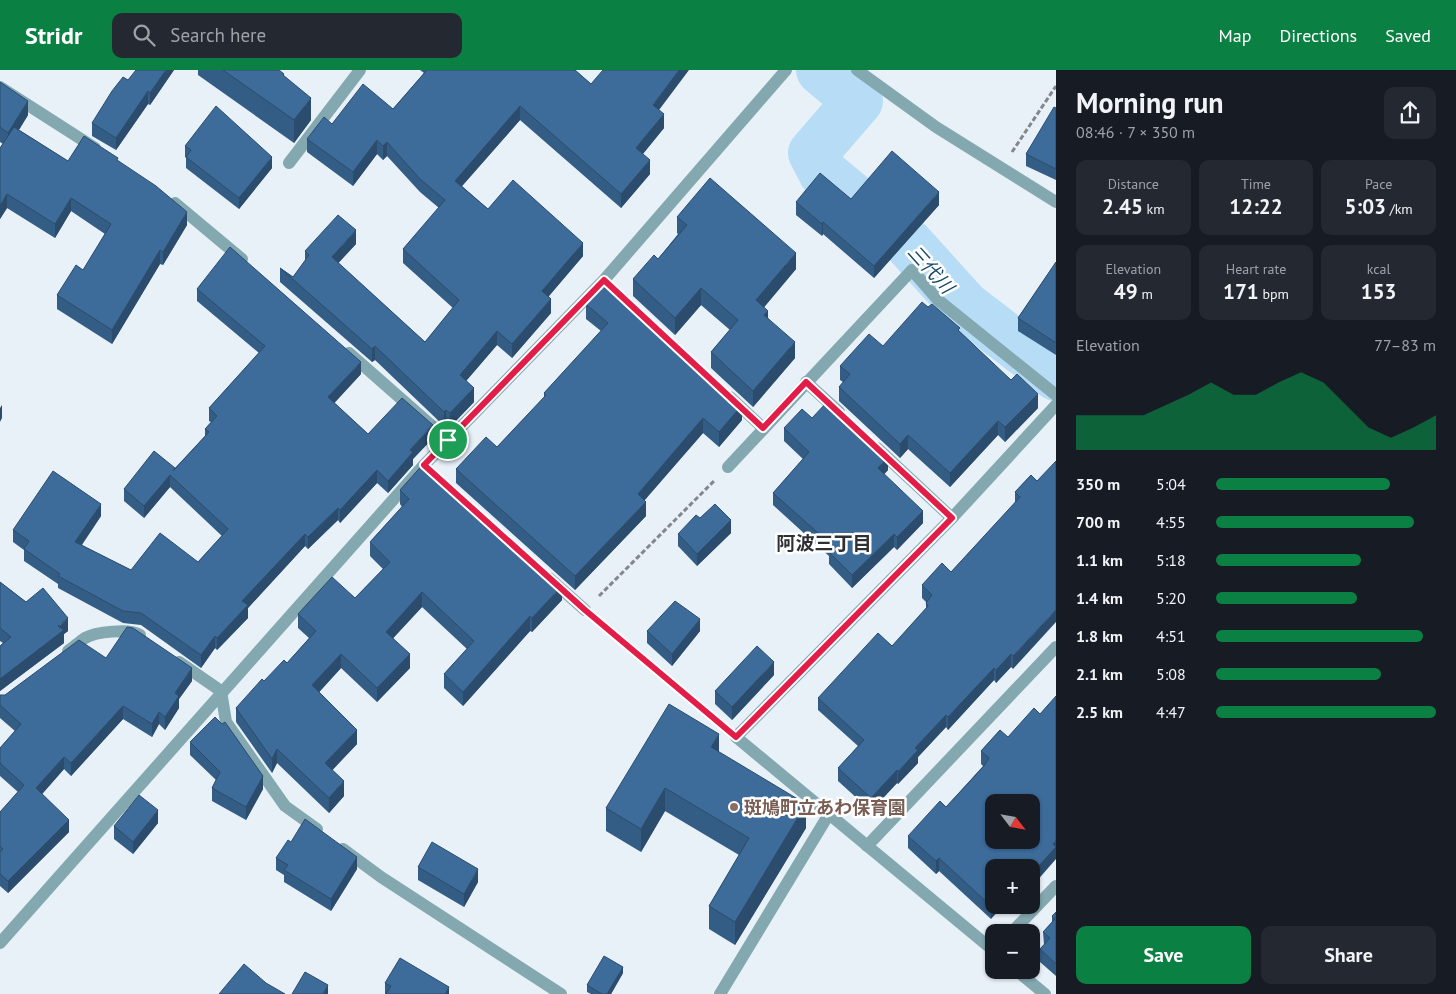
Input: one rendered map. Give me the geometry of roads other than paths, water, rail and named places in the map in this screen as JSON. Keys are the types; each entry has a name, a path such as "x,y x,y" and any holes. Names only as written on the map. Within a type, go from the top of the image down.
{"street":[{"path":"289,163 360,70"},
{"path":"857,70 936,126 1056,202"},
{"path":"0,943 221,691 428,468 448,440 607,283 784,72"},
{"path":"0,87 109,156"},
{"path":"164,195 248,264"},
{"path":"728,467 912,270 938,300 1056,395"},
{"path":"337,342 448,440"},
{"path":"806,382 850,422"},
{"path":"720,387 763,428"},
{"path":"985,944 736,737 952,518 1056,405"},
{"path":"864,436 952,518"},
{"path":"541,571 585,610"},
{"path":"55,660 86,637 118,631 136,632 152,643"},
{"path":"867,846 1056,647"},
{"path":"167,653 221,691 226,722 285,806 381,877 561,994"},
{"path":"720,994 829,814"},
{"path":"1020,924 1056,886"},
{"path":"1027,979 1045,994"}],"waterway":[{"name":"三代川","path":"821,70 858,101 813,153 824,174 908,243 965,306 1056,376"}],"place":[{"name":"斑鳩町立あわ保育園","path":"734,807"}],"district":[{"name":"阿波三丁目","path":"824,543"}]}
